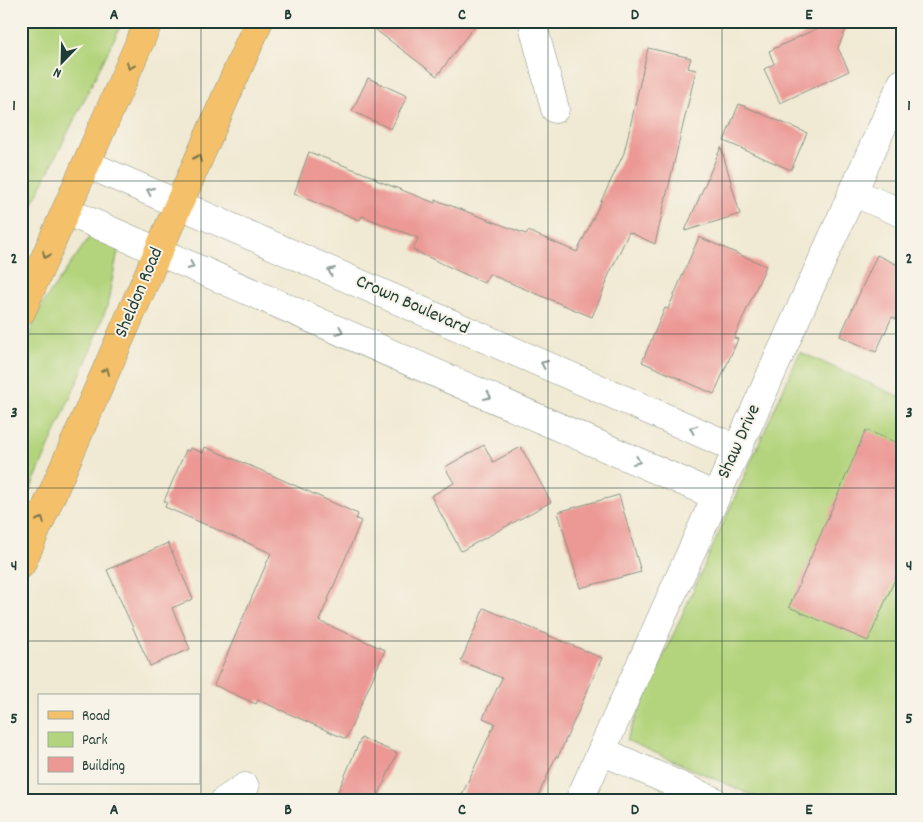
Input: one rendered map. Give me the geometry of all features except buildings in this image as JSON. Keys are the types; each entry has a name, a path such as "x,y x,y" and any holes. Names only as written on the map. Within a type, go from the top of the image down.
{"main road":[{"path":"21,312 149,21"},
{"name":"Sheldon Road","path":"21,565 258,21"}],"street":[{"path":"538,21 534,29 555,109"},
{"name":"Shaw Drive","path":"579,801 902,83"},
{"name":"Crown Boulevard","path":"87,164 737,449"},
{"path":"852,192 902,213"},
{"path":"66,211 716,496"},
{"path":"602,752 714,801"}],"green space":[{"path":"21,21 123,21 21,227"},
{"path":"91,235 121,236 107,306 91,350 21,511 21,353 43,303"},
{"path":"800,352 902,398 902,801 765,801 626,740"}]}
